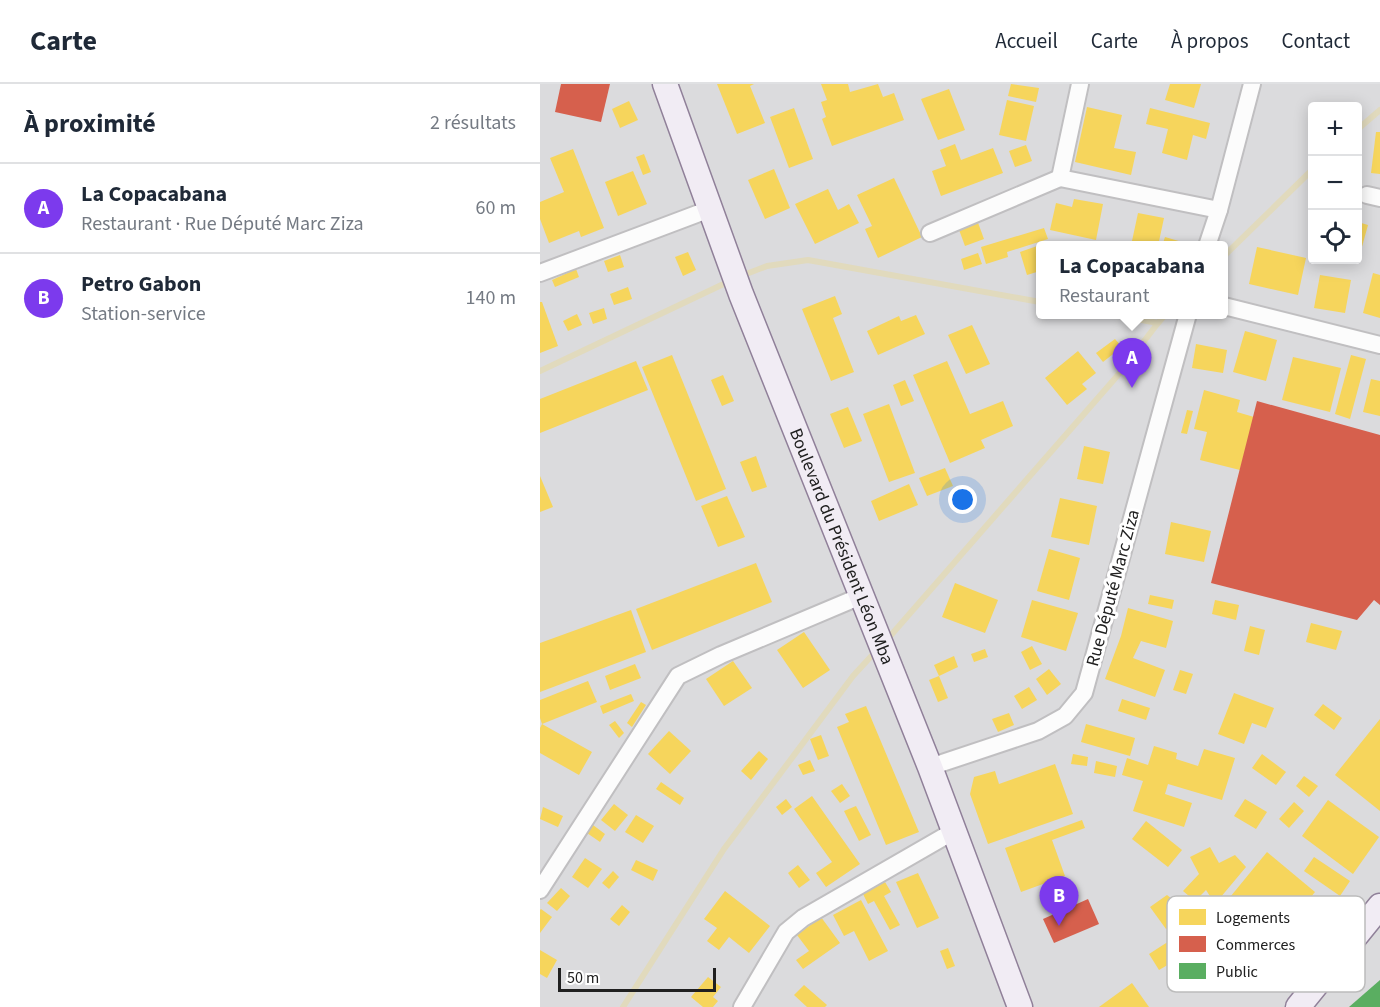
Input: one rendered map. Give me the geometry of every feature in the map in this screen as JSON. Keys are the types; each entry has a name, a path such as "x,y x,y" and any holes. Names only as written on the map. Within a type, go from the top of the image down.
{"street":[{"name":"Boulevard du Président Léon Mba","path":"665,84 741,294 930,767 1020,1007"},
{"path":"1060,178 1080,84"},
{"path":"1209,241 1252,84"},
{"path":"930,233 1060,178 1219,210"},
{"path":"540,273 710,209"},
{"path":"1228,307 1380,345"},
{"name":"Rue Député Marc Ziza","path":"930,767 1038,731 1065,716 1084,693 1187,319"},
{"path":"540,890 678,676 721,655 861,596"},
{"path":"742,1007 786,932 803,918 954,831"},
{"path":"1365,924 1380,906"},
{"path":"1298,1007 1310,992"}],"shaded area":[{"path":"540,84 1380,84 1380,1007 540,1007"}],"building: Logements":[{"path":"717,84 754,84 750,86 765,123 737,134"},
{"path":"821,84 848,84 850,92 878,84 883,97 894,93 904,120 832,146 822,119 826,117 821,102 827,100"},
{"path":"1011,84 1039,88 1036,102 1008,96"},
{"path":"1170,84 1201,84 1194,108 1165,100"},
{"path":"949,89 965,130 938,140 921,99"},
{"path":"1007,100 1034,106 1026,141 999,135"},
{"path":"629,101 638,120 620,128 612,109"},
{"path":"1087,107 1122,115 1114,148 1136,152 1131,175 1075,162"},
{"path":"794,108 813,159 789,168 770,117"},
{"path":"1150,108 1210,123 1206,139 1193,135 1187,160 1162,153 1168,129 1146,124"},
{"path":"1376,132 1380,132 1380,174 1371,173"},
{"path":"955,144 961,160 993,148 1003,173 941,196 932,171 946,166 940,150"},
{"path":"1026,145 1032,161 1015,167 1009,151"},
{"path":"573,149 604,228 581,237 579,231 549,243 540,219 540,202 564,192 550,158"},
{"path":"644,154 651,172 643,175 636,157"},
{"path":"774,169 790,208 765,219 748,180"},
{"path":"633,171 647,204 618,216 605,182"},
{"path":"894,178 922,237 878,258 865,229 872,226 857,195"},
{"path":"828,189 838,210 849,204 859,223 815,244 795,204"},
{"path":"1074,199 1103,204 1096,240 1050,230 1056,203 1072,207"},
{"path":"1138,213 1164,218 1159,241 1132,241"},
{"path":"977,220 984,239 965,246 958,227"},
{"path":"1362,223 1368,225 1362,247"},
{"path":"1044,228 1048,239 1007,252 1008,257 986,264 981,247"},
{"path":"1165,237 1179,241 1164,241"},
{"path":"1036,246 1036,272 1027,275 1020,252"},
{"path":"1257,247 1306,258 1298,295 1249,284"},
{"path":"688,252 696,270 683,276 675,257"},
{"path":"978,253 982,264 964,270 961,259"},
{"path":"620,255 624,267 608,272 604,261"},
{"path":"576,269 579,277 555,287 552,280"},
{"path":"1373,273 1380,275 1380,318 1363,313"},
{"path":"1320,275 1351,280 1345,313 1314,308"},
{"path":"628,287 632,299 614,305 610,294"},
{"path":"835,296 842,314 833,318 854,372 831,381 802,309"},
{"path":"540,302 542,302 558,346 540,353"},
{"path":"604,308 607,319 593,324 589,313"},
{"path":"577,314 582,325 568,331 563,321"},
{"path":"916,315 925,334 878,355 867,331 899,316 901,321"},
{"path":"972,325 990,364 966,374 948,335"},
{"path":"1245,331 1277,340 1266,381 1233,372"},
{"path":"1115,339 1122,347 1103,362 1096,353"},
{"path":"1196,344 1227,350 1223,373 1192,368"},
{"path":"1078,351 1096,373 1082,384 1087,389 1067,405 1045,378"},
{"path":"672,355 726,489 696,501 642,367"},
{"path":"1351,355 1366,359 1350,419 1335,414"},
{"path":"1293,357 1341,368 1330,412 1282,400"},
{"path":"636,361 648,390 540,433 540,399"},
{"path":"947,361 970,414 1003,401 1013,426 981,440 985,448 950,463 913,375"},
{"path":"723,375 734,401 722,406 711,380"},
{"path":"1371,379 1380,381 1380,416 1363,412"},
{"path":"905,380 914,401 901,406 893,385"},
{"path":"1204,390 1240,400 1237,412 1254,417 1240,470 1200,460 1207,432 1194,429"},
{"path":"889,404 915,473 889,482 863,414"},
{"path":"848,407 862,441 844,448 830,414"},
{"path":"1187,410 1193,411 1187,434 1181,433"},
{"path":"1084,446 1110,452 1103,484 1077,479"},
{"path":"756,456 767,487 752,492 740,462"},
{"path":"945,468 953,486 927,496 919,478"},
{"path":"540,476 553,507 540,512"},
{"path":"909,484 918,505 879,521 871,501"},
{"path":"727,496 745,537 718,547 701,506"},
{"path":"1060,498 1097,506 1089,545 1051,537"},
{"path":"1171,522 1211,531 1204,562 1165,554"},
{"path":"1049,549 1080,558 1069,600 1037,591"},
{"path":"756,563 772,602 652,650 636,609"},
{"path":"955,583 998,600 985,633 942,617"},
{"path":"1150,595 1174,600 1172,609 1148,604"},
{"path":"1032,600 1078,613 1066,651 1021,637"},
{"path":"1215,600 1239,605 1236,620 1212,614"},
{"path":"1128,608 1173,621 1166,648 1141,641 1133,658 1165,670 1155,697 1105,679 1121,636"},
{"path":"631,610 646,652 540,692 540,643"},
{"path":"1311,623 1342,631 1336,650 1306,642"},
{"path":"1250,626 1265,630 1259,655 1244,651"},
{"path":"804,632 830,670 803,688 777,650"},
{"path":"1032,646 1042,664 1030,670 1021,652"},
{"path":"985,649 988,657 974,662 971,654"},
{"path":"954,656 958,667 939,676 934,665"},
{"path":"733,661 752,688 724,706 706,679"},
{"path":"635,664 641,678 610,690 605,676"},
{"path":"1049,669 1061,684 1047,695 1036,679"},
{"path":"1180,670 1193,674 1186,694 1173,690"},
{"path":"939,676 948,698 938,702 929,680"},
{"path":"588,681 597,702 542,724 540,700"},
{"path":"1029,687 1037,700 1022,709 1014,696"},
{"path":"1234,693 1274,708 1266,728 1252,723 1244,744 1218,734"},
{"path":"631,694 634,701 603,714 600,706"},
{"path":"1122,699 1150,708 1146,720 1118,711"},
{"path":"641,702 646,705 632,727 627,723"},
{"path":"1323,704 1342,718 1334,730 1314,715"},
{"path":"866,706 919,832 886,845 837,727 849,722 845,714"},
{"path":"1009,713 1014,725 998,732 992,719"},
{"path":"1380,719 1380,811 1335,775"},
{"path":"615,721 624,733 619,738 609,725"},
{"path":"542,724 592,752 579,775 540,753"},
{"path":"1086,724 1135,738 1130,756 1081,742"},
{"path":"669,731 691,751 670,774 648,754"},
{"path":"821,735 829,756 818,760 810,739"},
{"path":"1154,746 1177,753 1176,759 1198,766 1204,749 1235,758 1222,800 1168,784 1165,794 1192,803 1184,827 1133,811 1143,781 1122,775 1127,758 1148,765"},
{"path":"759,751 768,759 751,780 741,771"},
{"path":"1073,754 1088,757 1087,766 1071,764"},
{"path":"1262,754 1286,772 1276,785 1252,768"},
{"path":"810,760 815,771 803,775 798,765"},
{"path":"1096,761 1117,766 1115,777 1094,773"},
{"path":"1055,764 1073,814 988,844 970,794 974,777 995,771 999,784"},
{"path":"1304,776 1318,786 1309,797 1296,786"},
{"path":"661,782 684,798 680,805 656,789"},
{"path":"842,784 850,796 840,803 831,791"},
{"path":"812,796 860,864 826,887 816,873 832,862 794,809"},
{"path":"786,799 792,807 782,815 776,807"},
{"path":"1245,799 1267,812 1256,829 1234,816"},
{"path":"1328,800 1379,837 1353,874 1302,836"},
{"path":"1294,802 1304,811 1289,828 1279,819"},
{"path":"614,804 628,815 615,831 601,820"},
{"path":"856,806 871,835 859,841 844,811"},
{"path":"543,807 563,816 558,827 540,819"},
{"path":"636,815 654,826 643,843 625,832"},
{"path":"1082,820 1085,828 1052,840 1065,876 1021,892 1005,848"},
{"path":"1146,821 1182,850 1168,867 1132,839"},
{"path":"593,825 605,834 600,842 587,833"},
{"path":"1210,847 1219,863 1235,855 1246,867 1222,896 1210,896 1206,890 1200,896 1189,896 1183,891 1199,874 1190,857"},
{"path":"1267,852 1315,892 1312,896 1231,896"},
{"path":"1314,857 1350,881 1340,896 1304,871"},
{"path":"585,858 602,869 588,888 572,877"},
{"path":"636,860 658,870 653,881 631,870"},
{"path":"798,865 810,880 799,888 788,873"},
{"path":"613,871 619,877 609,889 602,883"},
{"path":"918,873 939,918 917,928 896,882"},
{"path":"885,882 891,892 884,896 900,925 890,930 874,901 868,904 863,894"},
{"path":"561,888 570,896 557,911 547,903"},
{"path":"725,891 770,926 749,953 729,937 719,950 707,941 717,928 704,919"},
{"path":"1168,896 1167,928 1166,929 1150,907"},
{"path":"861,900 888,951 869,961 854,931 844,936 833,915"},
{"path":"622,905 630,912 619,926 610,919"},
{"path":"540,910 552,917 540,933"},
{"path":"821,917 840,943 803,969 796,960 809,951 797,935"},
{"path":"1167,942 1167,965 1159,970 1149,954"},
{"path":"948,948 955,966 947,969 940,951"},
{"path":"540,950 557,960 547,978 540,974"},
{"path":"708,977 721,987 713,997 718,1001 713,1007 703,1007 691,997"},
{"path":"1132,983 1149,1007 1099,1007"},
{"path":"804,985 827,1005 807,1007 794,995"}],"building: Commerces":[{"path":"561,84 610,84 601,122 555,112"},
{"path":"1257,401 1380,435 1380,605 1374,600 1357,620 1211,583"},
{"path":"1088,899 1099,924 1054,943 1043,919"}],"building: Public":[{"path":"1380,980 1380,1007 1349,1007"}],"waterway":[{"path":"1362,126 1380,110"},
{"path":"1228,252 1308,174"},
{"path":"741,276 767,266 808,260 1036,301"},
{"path":"540,371 732,280"},
{"path":"1137,319 1158,323 1162,319"},
{"path":"885,642 1118,375 1158,323"},
{"path":"623,1007 724,849 853,676 876,651"}],"place":[{"name":"La Copacabana","path":"1132,388"},
{"name":"Petro Gabon","path":"1059,926"}]}
